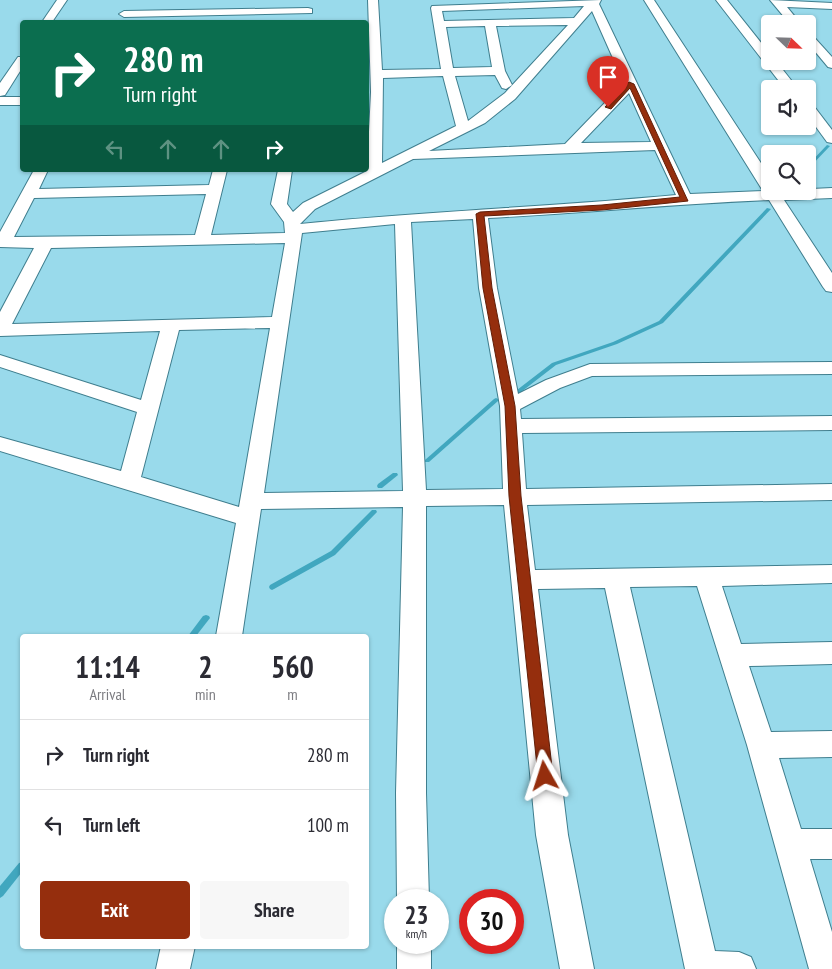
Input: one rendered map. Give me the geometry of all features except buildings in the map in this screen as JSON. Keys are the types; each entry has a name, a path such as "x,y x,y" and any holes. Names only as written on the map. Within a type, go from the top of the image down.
{"street":[{"path":"48,20 62,0"},
{"path":"122,18 131,0"},
{"path":"373,0 376,74 372,93 374,173"},
{"path":"649,0 761,175"},
{"path":"721,0 785,80"},
{"path":"594,2 685,199"},
{"path":"464,128 448,72 436,4 594,2"},
{"path":"229,634 294,230 309,206 480,120 510,96 594,2"},
{"path":"776,2 832,6"},
{"path":"776,2 788,15"},
{"path":"122,18 309,5 307,20"},
{"path":"439,24 577,21"},
{"path":"490,23 500,71 510,96"},
{"path":"816,46 832,64"},
{"path":"0,92 20,63"},
{"path":"376,74 500,71"},
{"path":"568,148 631,84"},
{"path":"0,101 20,100"},
{"path":"816,118 831,136"},
{"path":"410,156 568,148 660,146"},
{"path":"40,172 2,242 45,243 202,239 403,218 602,207 761,193"},
{"path":"202,239 219,172"},
{"path":"285,172 279,204 294,230"},
{"path":"28,194 215,189"},
{"path":"816,193 832,193"},
{"path":"777,200 832,287"},
{"path":"480,214 488,288 511,416 515,496 552,835 577,969"},
{"path":"403,218 415,500 411,793 413,889"},
{"path":"45,243 0,330 280,322"},
{"path":"129,481 171,326"},
{"path":"0,361 148,409"},
{"path":"511,416 553,384 590,370 832,368"},
{"path":"511,416 832,423"},
{"path":"0,444 129,481 250,510 515,496 832,492"},
{"path":"524,580 832,574"},
{"path":"706,576 760,746 826,969"},
{"path":"616,579 702,969"},
{"path":"732,655 832,653"},
{"path":"760,746 832,744"},
{"path":"789,844 832,844"},
{"path":"174,969 177,949"},
{"path":"414,954 414,969"},
{"path":"711,969 720,967 739,969"}],"waterway":[{"path":"816,159 828,146"},
{"path":"519,391 554,364 615,343 661,322 769,209"},
{"path":"427,461 496,400"},
{"path":"380,486 395,475"},
{"path":"272,587 333,553 374,512"},
{"path":"194,634 206,618"},
{"path":"0,893 20,868"}],"route":[{"path":"545,776 515,496 510,406 488,288 480,214 602,207 685,199 631,84 608,107"}]}
